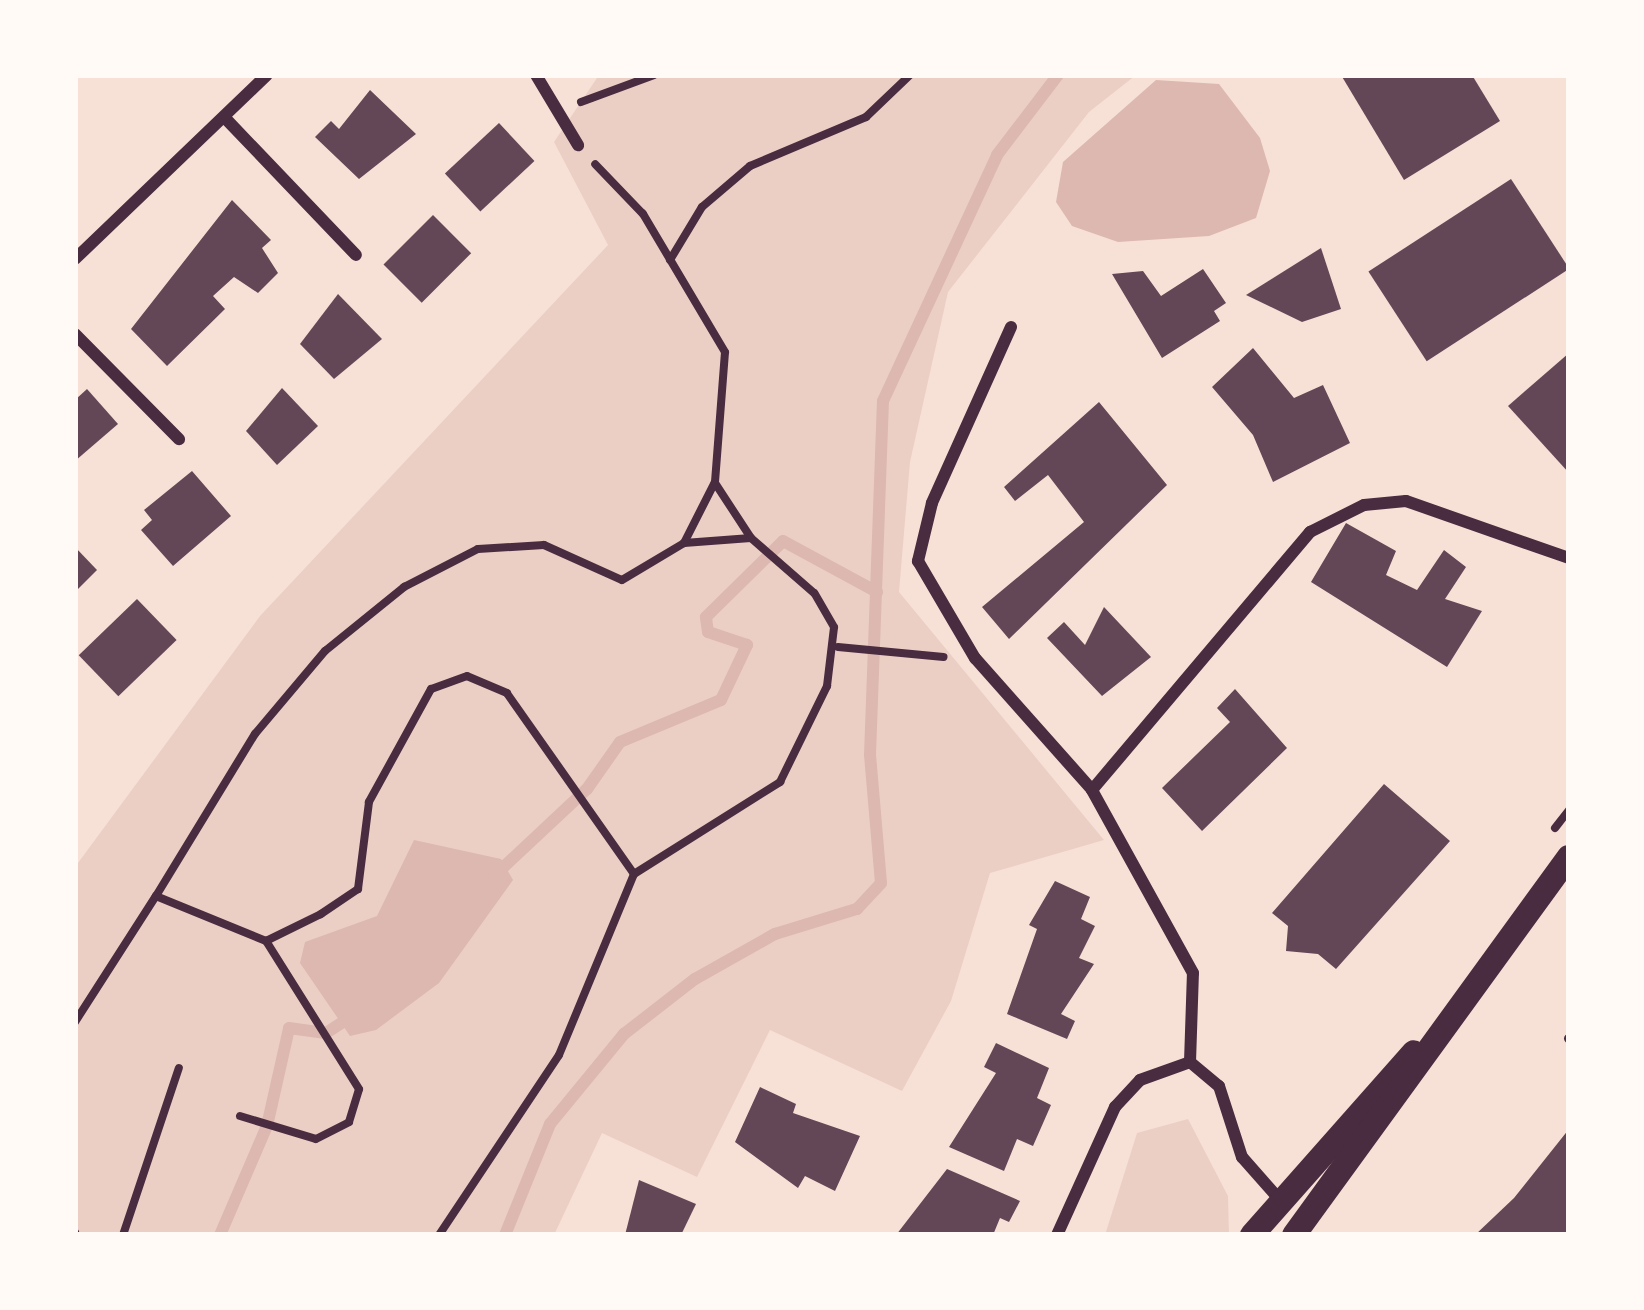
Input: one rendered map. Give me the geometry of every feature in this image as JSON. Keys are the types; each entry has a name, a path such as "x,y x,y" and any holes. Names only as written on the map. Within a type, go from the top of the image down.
{"main road":[{"path":"1304,1231 1569,856"},
{"path":"1252,1235 1462,1004"}],"street":[{"path":"75,259 267,75"},
{"path":"536,75 578,145"},
{"path":"226,118 356,255"},
{"path":"1011,327 932,502 918,561 975,658 1092,790 1193,973 1190,1063"},
{"path":"75,334 179,439"},
{"path":"1092,790 1310,532 1364,505 1406,501 1569,558"},
{"path":"1190,1063 1220,1085 1242,1157 1280,1199"},
{"path":"1057,1235 1115,1107 1140,1080 1190,1063"}],"path":[{"path":"557,110 654,75"},
{"path":"670,260 702,207 749,166 866,117 910,75"},
{"path":"578,145 670,260 725,352 715,482 684,543"},
{"path":"439,1235 559,1055 634,874 780,782 838,647 814,592 751,538 715,482"},
{"path":"75,1022 254,734 325,651 404,587 478,549 544,544 622,580 684,543 751,538"},
{"path":"838,647 911,656"},
{"path":"266,941 358,889 369,802 431,689 467,676 507,693 634,874"},
{"path":"156,896 266,941 348,1058 359,1089 349,1122 316,1139 284,1135 240,1116"},
{"path":"123,1235 179,1068"}],"shaded area":[{"path":"599,75 1136,75 1089,112 948,292 910,462 899,592 1104,840 990,873 951,1001 902,1091 770,1030 697,1177 602,1133 554,1235 75,1235 75,867 260,616 608,245 554,142"},
{"path":"1156,80 1219,84 1260,138 1270,171 1256,218 1209,236 1118,242 1072,226 1056,202 1063,162"},
{"path":"414,840 501,859 513,880 439,983 376,1030 350,1036 300,963 305,942 377,916"},
{"path":"1188,1119 1228,1196 1229,1235 1105,1235 1137,1133"}],"building":[{"path":"1341,75 1472,75 1500,121 1404,180"},
{"path":"370,90 416,134 359,179 315,137 331,121 339,129"},
{"path":"499,123 534,161 480,211 445,173"},
{"path":"1511,179 1569,269 1427,361 1368,272"},
{"path":"232,200 271,240 262,248 278,273 258,293 234,277 213,296 225,309 167,366 131,329"},
{"path":"433,215 471,253 422,303 384,264"},
{"path":"1321,248 1341,309 1302,322 1246,295"},
{"path":"1203,269 1226,303 1214,311 1220,321 1162,358 1112,274 1143,271 1161,296"},
{"path":"338,294 382,339 334,379 300,344"},
{"path":"1253,348 1294,398 1323,385 1350,443 1273,482 1253,435 1212,387"},
{"path":"1569,353 1569,473 1508,406"},
{"path":"282,388 318,426 277,465 246,431"},
{"path":"87,389 118,424 75,461 75,400"},
{"path":"1099,402 1167,485 1009,639 982,607 1084,522 1048,475 1015,501 1004,487"},
{"path":"192,471 231,516 173,566 141,530 152,520 144,510"},
{"path":"1346,523 1396,551 1386,575 1417,590 1444,550 1466,567 1445,599 1482,611 1447,667 1311,582"},
{"path":"75,547 97,570 75,592"},
{"path":"137,599 177,640 118,696 79,655"},
{"path":"1104,607 1151,657 1102,696 1047,638 1064,622 1085,645"},
{"path":"1235,689 1287,748 1202,831 1162,788 1230,722 1217,708"},
{"path":"1384,784 1450,841 1336,969 1318,954 1286,951 1288,926 1272,913"},
{"path":"1055,881 1090,897 1081,919 1095,926 1079,958 1094,964 1061,1014 1075,1021 1067,1039 1007,1014 1037,929 1029,925"},
{"path":"996,1043 1049,1068 1037,1098 1051,1105 1033,1146 1017,1139 1004,1171 949,1147 996,1073 984,1067"},
{"path":"760,1087 796,1104 793,1113 860,1136 835,1191 805,1176 798,1188 735,1142"},
{"path":"1569,1129 1569,1235 1475,1235 1514,1198"},
{"path":"947,1169 1020,1201 1009,1222 1000,1218 993,1235 896,1235"},
{"path":"639,1180 696,1204 681,1235 625,1235"}],"waterway":[{"path":"505,1235 550,1124 624,1034 695,979 775,934 857,909 881,883 870,755 883,401 997,155 1058,75"},
{"path":"494,876 587,789 620,742 721,700 747,645 708,632 706,617 783,541 877,592"},
{"path":"220,1235 267,1126 289,1028 326,1033 354,1015"}]}
